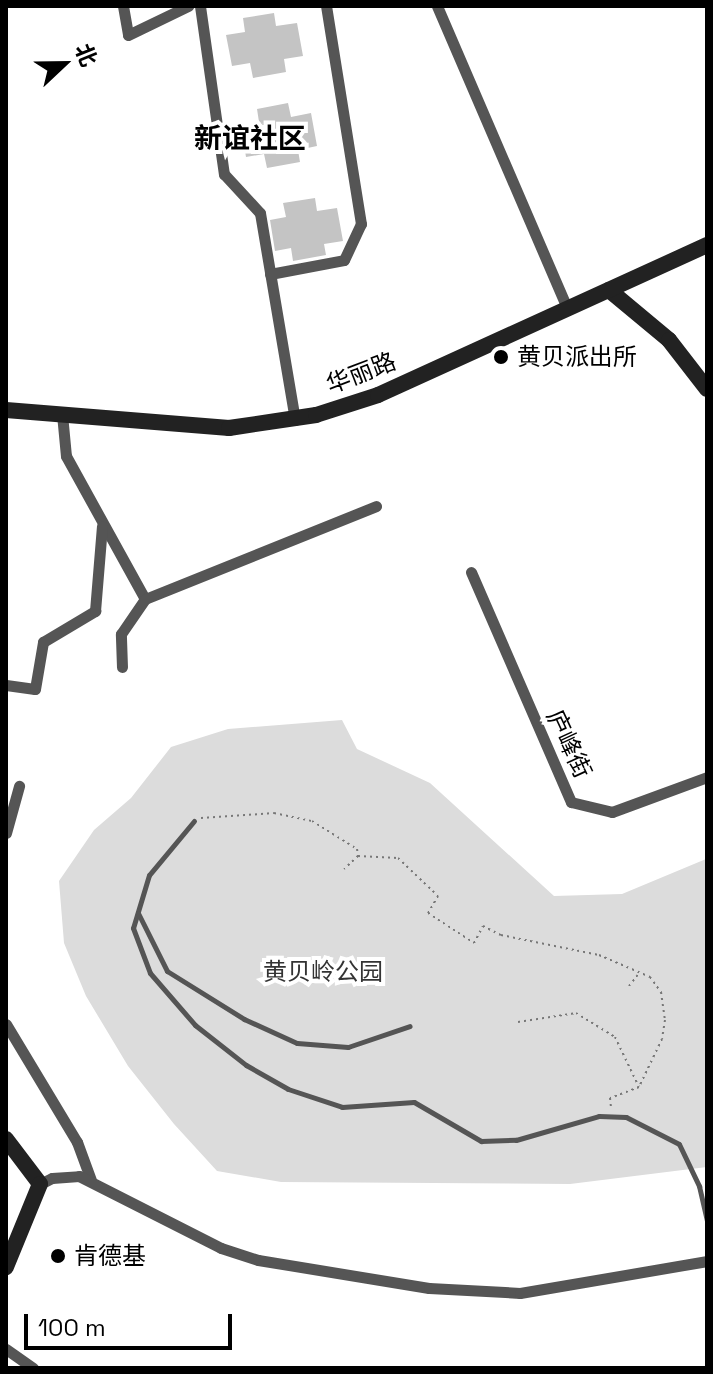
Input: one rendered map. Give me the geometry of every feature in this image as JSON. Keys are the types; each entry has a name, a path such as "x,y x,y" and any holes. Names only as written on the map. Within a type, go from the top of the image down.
{"street":[{"path":"123,6 128,35 188,6"},
{"path":"200,6 224,174 260,213 295,420"},
{"path":"270,274 344,260 361,224 326,6"},
{"path":"437,6 568,310"},
{"name":"华丽路","path":"6,410 229,428 295,420 378,395 707,245"},
{"path":"609,290 669,340 707,389"},
{"path":"62,414 66,456 145,599"},
{"path":"122,667 121,634 145,599 376,506"},
{"path":"6,685 35,689 43,642 95,611 102,526"},
{"name":"庐峰街","path":"471,572 571,802 612,812 707,777"},
{"path":"6,833 19,786"},
{"path":"6,1024 77,1142 91,1180"},
{"path":"6,1139 40,1184"},
{"path":"6,1267 40,1184 67,1175 91,1180 174,1226 258,1260 429,1288 520,1293 707,1261"},
{"path":"6,1349 33,1368"}],"lane":[{"path":"194,821 149,875 133,928 150,973 195,1025 246,1065 288,1089 342,1107 414,1102 481,1141 516,1140 612,1116 626,1117 679,1144 707,1221"},
{"path":"138,912 167,971 244,1019 297,1043 348,1047 410,1026"}],"path":[{"path":"194,821 230,813 292,815 357,849 358,856"},
{"path":"344,869 358,856 398,858 418,881 438,896 428,913 474,943 483,926 501,935 599,955 641,971 661,992 665,1020 639,1087 610,1098 612,1116"},
{"path":"629,986 641,971"},
{"path":"518,1022 560,1012 598,1022 629,1058 639,1087"}],"green space":[{"name":"黄贝岭公园","path":"342,720 357,749 430,783 554,896 622,894 706,859 707,1167 570,1184 281,1182 217,1171 174,1124 128,1066 86,996 64,943 59,881 94,830 131,798 171,747 228,729"}],"building":[{"path":"274,13 276,26 297,23 303,56 284,59 286,72 253,78 250,63 232,66 226,35 245,32 243,18"},
{"path":"288,103 291,117 311,113 317,146 298,150 300,162 267,168 264,154 246,157 241,126 259,122 257,109"},
{"path":"315,198 317,211 337,208 343,241 324,244 326,255 293,261 291,248 275,251 270,220 286,217 283,203"}],"place":[{"name":"黄贝派出所","path":"501,357"},
{"name":"肯德基","path":"58,1256"}],"district":[{"name":"新谊社区","path":"250,138"}]}
